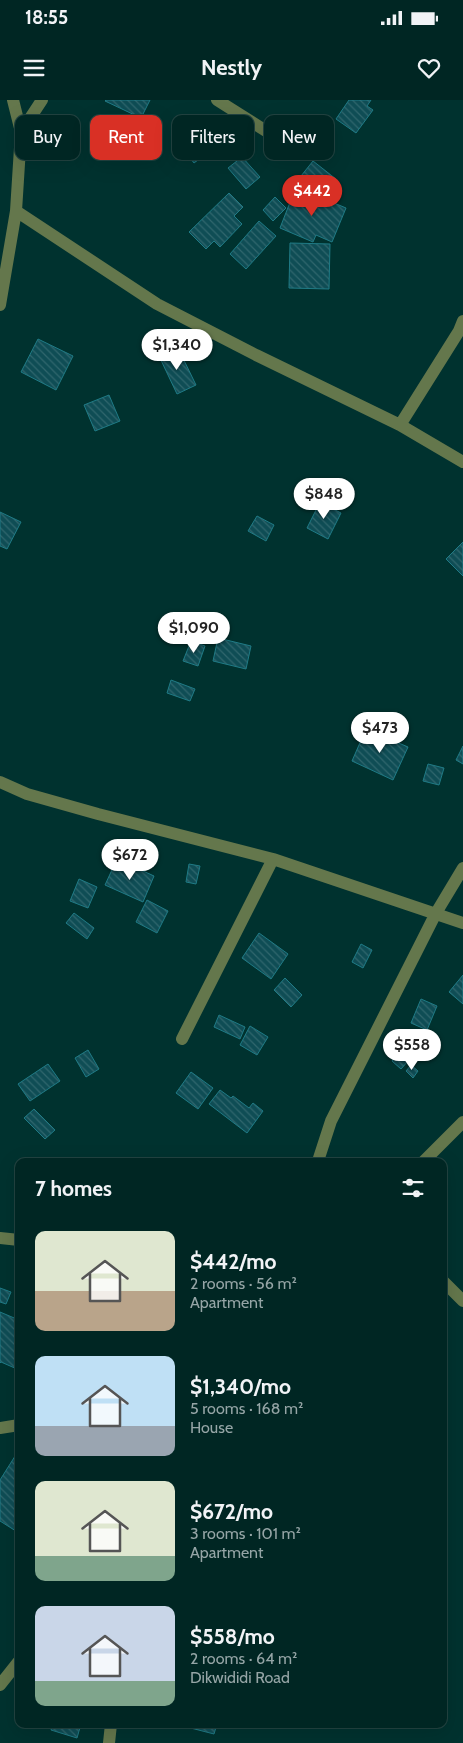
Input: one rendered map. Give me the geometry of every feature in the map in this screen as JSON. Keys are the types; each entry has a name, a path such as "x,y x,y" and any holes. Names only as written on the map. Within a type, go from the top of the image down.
{"street":[{"path":"13,100 17,115"},
{"path":"32,115 42,100"},
{"path":"217,100 264,130"},
{"path":"0,304 16,211 19,160"},
{"path":"16,211 157,304 256,355 400,425 463,462"},
{"path":"400,425 459,331 463,321"},
{"path":"0,782 27,794 273,859 463,923"},
{"path":"182,1039 273,859"},
{"path":"319,1158 331,1122 436,913 463,868"},
{"path":"427,1158 463,1122"},
{"path":"0,1238 15,1240"},
{"path":"447,1285 463,1301"},
{"path":"0,1428 15,1426"},
{"path":"0,1685 15,1666"},
{"path":"109,1743 111,1728"}],"building":[{"path":"150,100 142,115 135,115 105,101"},
{"path":"349,100 371,100 367,106 373,110 356,133 336,119"},
{"path":"238,160 245,160 260,177 246,189 228,168"},
{"path":"313,161 336,179 324,194 301,176"},
{"path":"296,187 346,208 332,242 316,235 313,242 280,228"},
{"path":"229,193 243,207 234,216 242,224 220,247 214,241 206,249 189,232"},
{"path":"275,197 286,208 273,221 263,210"},
{"path":"259,221 276,236 246,269 230,254"},
{"path":"290,243 330,244 329,289 289,288"},
{"path":"38,339 73,356 56,390 21,372"},
{"path":"178,348 196,385 177,394 159,356"},
{"path":"109,395 120,421 95,431 84,405"},
{"path":"320,502 341,513 328,539 307,528"},
{"path":"0,512 21,522 7,549 0,546"},
{"path":"257,516 274,525 266,541 248,531"},
{"path":"463,542 463,576 446,559"},
{"path":"218,638 251,646 246,669 213,661"},
{"path":"191,641 205,646 198,666 183,661"},
{"path":"171,680 195,689 190,701 167,693"},
{"path":"366,729 408,747 393,780 352,761"},
{"path":"463,746 463,764 456,760"},
{"path":"428,764 444,768 439,785 423,781"},
{"path":"117,859 154,876 143,902 105,885"},
{"path":"189,864 200,866 196,884 186,882"},
{"path":"79,879 97,887 88,908 70,901"},
{"path":"147,900 168,911 157,933 136,922"},
{"path":"74,913 94,928 87,939 66,923"},
{"path":"259,933 288,954 271,979 242,958"},
{"path":"361,944 372,950 363,968 352,962"},
{"path":"463,975 463,1004 449,992"},
{"path":"285,978 302,995 291,1007 274,990"},
{"path":"421,999 437,1006 427,1030 411,1023"},
{"path":"219,1015 245,1027 240,1039 214,1027"},
{"path":"250,1026 268,1037 257,1055 240,1045"},
{"path":"88,1050 99,1069 86,1077 75,1058"},
{"path":"399,1052 409,1060 401,1069 392,1061"},
{"path":"48,1064 60,1081 30,1101 18,1084"},
{"path":"411,1065 418,1071 413,1078 406,1071"},
{"path":"191,1072 213,1088 198,1109 176,1093"},
{"path":"220,1090 231,1098 233,1096 249,1108 253,1103 263,1111 247,1133 209,1104"},
{"path":"34,1109 55,1130 45,1139 24,1118"},
{"path":"0,1288 11,1292 6,1304 0,1302"},
{"path":"0,1312 15,1318 15,1368 0,1363"},
{"path":"15,1456 15,1530 0,1521 0,1480"},
{"path":"52,1728 80,1728 77,1738 51,1730"},
{"path":"191,1728 216,1728 214,1734"}]}
